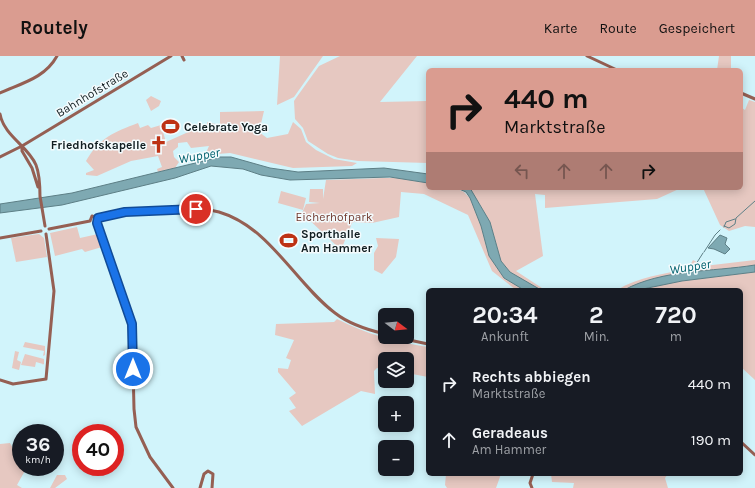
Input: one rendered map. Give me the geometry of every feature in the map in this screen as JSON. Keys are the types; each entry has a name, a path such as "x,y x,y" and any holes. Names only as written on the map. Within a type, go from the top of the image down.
{"main road":[{"path":"0,93 44,72 51,66 57,56"},
{"name":"Bahnhofstraße","path":"0,157 22,146 171,56"},
{"path":"182,56 184,60"},
{"path":"587,56 614,68"},
{"path":"743,94 755,99"},
{"path":"0,114 6,129 22,146 36,166 44,226 41,231"},
{"path":"90,221 92,216 98,218 125,212 164,209 205,210 220,213 240,222 261,237 335,314 378,332"},
{"path":"98,218 97,223 132,324 134,408 136,427 150,457 172,488"},
{"path":"44,226 49,229 90,221 92,224 97,223"},
{"path":"0,380 13,384 46,379 54,291 46,234 49,229"},
{"path":"0,238 41,231 43,234 46,234"},
{"path":"414,341 426,344"},
{"path":"743,444 754,454"},
{"path":"200,488 204,474 208,471 213,474 212,488"},
{"path":"532,476 530,483 532,488"}],"green space":[{"path":"280,56 323,56 294,97 277,105"},
{"path":"340,56 417,56 380,102 426,101 426,163 358,161 338,158 328,154 308,141 303,128 295,119 294,101 319,66"},
{"path":"719,56 731,56 731,68 717,68"},
{"path":"151,96 161,101 159,106 151,111 146,100"},
{"path":"749,100 755,102 755,227 745,226 729,231 720,225 704,190 743,190 743,109 745,110"},
{"path":"264,111 259,132 267,138 288,134 293,122 301,129 306,142 316,150 334,159 357,163 352,166 293,168 230,153 205,155 209,146 191,148 187,142 178,143 178,147 173,151 174,157 179,162 175,168 158,172 157,169 162,167 158,156 131,161 97,176 86,175 86,173 94,170 86,161 102,141 114,133 138,123 140,128 148,125 151,128 161,125 166,142 195,129 207,128 207,122 220,125 220,112"},
{"name":"Eicherhofpark","path":"399,178 426,183 426,190 460,190 464,192 470,198 481,226 489,256 504,278 521,288 513,288 492,271 468,215 424,194 401,192 399,217 372,223 352,223 341,250 302,213 306,204 320,203 309,202 310,189 323,189 323,199 326,180"},
{"path":"471,190 677,190 657,199 545,208 545,195 535,194 543,256 516,271 542,288 538,288 510,272 501,261 490,222"},
{"path":"281,191 306,198 303,210 278,203"},
{"path":"77,227 80,238 98,234 102,247 85,252 82,249 55,256 50,233"},
{"path":"39,234 44,238 47,257 16,262 11,238"},
{"path":"376,238 399,239 396,257 382,274 374,270 374,253 378,246"},
{"path":"693,260 704,266 755,260 755,265 661,277 629,288 621,288 642,279 688,269"},
{"path":"755,272 755,380 743,369 743,288 648,288 682,281"},
{"path":"337,319 378,336 378,344 410,344 426,347 426,377 414,374 414,352 378,352 378,368 374,371 375,394 361,391 302,426 289,411 296,408 289,398 296,393 278,372 278,368 288,369 291,360 286,358 294,340 275,335 276,324 334,322"},
{"path":"25,342 45,346 45,355 43,356 44,351 23,347"},
{"path":"15,351 19,352 17,360 21,362 19,370 12,368"},
{"path":"25,354 44,359 44,364 42,365 43,364 36,362 35,367 21,365"},
{"path":"10,443 12,447 12,476 22,476 17,485 22,488 0,488 0,444"},
{"path":"65,475 67,479 55,488 50,488 56,476"},
{"path":"446,476 500,476 496,488 447,488 445,485"},
{"path":"551,476 666,476 665,478 668,488 573,488 574,483 552,482"}],"water":[{"path":"220,157 231,157 270,168 298,172 384,168 426,174 426,183 390,177 290,180 261,175 243,169 211,166 175,178 62,205 0,213 0,204 72,193"},
{"path":"462,190 471,190 490,222 501,261 510,272 538,288 521,288 504,278 489,256 481,226 470,198 466,192"},
{"path":"720,235 727,238 725,244 730,249 725,254 708,248"},
{"path":"755,265 755,272 682,281 648,288 628,288 655,278 688,272"}],"waterway":[{"path":"724,226 729,228 735,224 736,218 755,201"},
{"path":"724,227 726,222 735,219"},
{"name":"Wupper","path":"704,252 720,230"},
{"name":"Wupper","path":"689,275 703,253"}],"place":[{"name":"Celebrate Yoga","path":"171,127"},
{"name":"Friedhofskapelle","path":"159,145"},
{"name":"Sporthalle Am Hammer","path":"288,241"}],"route":[{"path":"133,369 132,324 97,223 98,218 104,215 125,212 186,208 196,209"}]}
